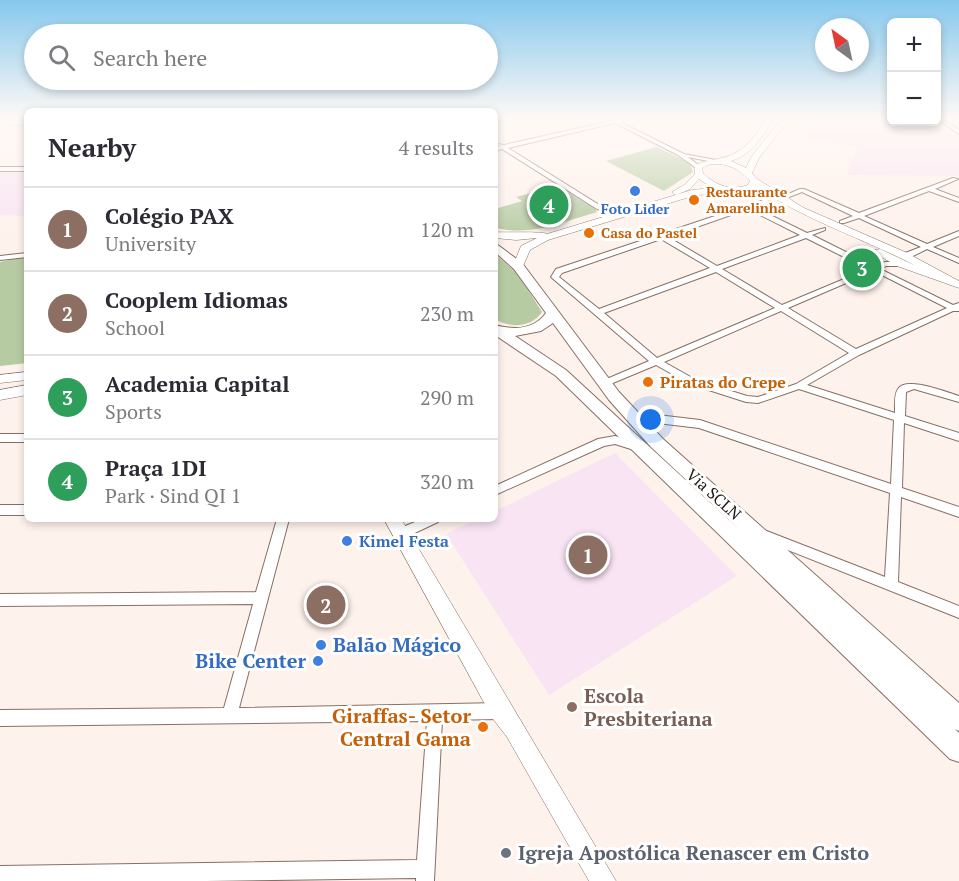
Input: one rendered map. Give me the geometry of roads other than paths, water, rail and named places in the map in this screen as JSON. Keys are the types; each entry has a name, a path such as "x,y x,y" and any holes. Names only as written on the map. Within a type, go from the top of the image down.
{"main road":[{"path":"498,235 516,237 538,235 600,211 614,211 670,195 687,187 698,170 728,159"},
{"path":"518,266 525,248 544,238 694,192 752,187 751,177 755,159"},
{"path":"720,161 739,166 751,177 883,254 928,266 954,283"},
{"path":"698,170 713,186 784,197"},
{"name":"Via SCLN","path":"498,249 518,266 632,417 657,443 756,532 959,750"},
{"path":"904,260 916,270 954,283"},
{"path":"916,270 928,266"},
{"path":"498,330 530,331 543,326 553,313"},
{"name":"Via SCLN","path":"498,331 561,373 642,449 823,606 959,719"},
{"path":"0,379 24,376"},
{"path":"0,395 24,391"},
{"path":"396,527 501,711 515,729 603,881"}],"street":[{"path":"521,159 600,211"},
{"path":"687,159 698,170"},
{"path":"708,159 720,161"},
{"path":"0,169 24,169"},
{"path":"842,222 955,179"},
{"path":"930,189 959,200"},
{"path":"784,197 802,190 959,261"},
{"path":"766,201 556,273 557,279 654,360 693,382 746,399 758,400 799,386 856,353 957,308"},
{"path":"749,207 957,308"},
{"path":"597,313 823,229"},
{"path":"904,260 926,246 959,233"},
{"path":"662,236 856,353"},
{"path":"605,383 654,360 874,268 883,254"},
{"path":"0,258 24,255"},
{"path":"799,386 959,437"},
{"path":"891,585 902,391 905,387 914,386 959,399"},
{"path":"498,490 602,442 608,436 609,417"},
{"path":"632,417 700,424 959,512"},
{"path":"0,438 24,438"},
{"path":"602,442 624,441 642,449"},
{"path":"0,510 24,510"},
{"path":"229,716 282,522"},
{"path":"396,527 420,522"},
{"path":"756,532 959,612"},
{"path":"0,600 262,598"},
{"path":"0,718 501,711"},
{"path":"0,876 425,875 435,712"}],"place":[{"name":"Foto Lider","path":"635,191"},
{"name":"Restaurante Amarelinha","path":"694,200"},
{"name":"Praça 1DI","path":"549,205"},
{"name":"Casa do Pastel","path":"589,233"},
{"name":"Academia Capital","path":"862,268"},
{"name":"Piratas do Crepe","path":"648,382"},
{"name":"Kimel Festa","path":"347,541"},
{"name":"Colégio PAX","path":"588,555"},
{"name":"Cooplem Idiomas","path":"326,605"},
{"name":"Balão Mágico","path":"321,645"},
{"name":"Bike Center","path":"318,661"},
{"name":"Escola Presbiteriana","path":"572,707"},
{"name":"Giraffas- Setor Central Gama","path":"483,727"},
{"name":"Igreja Apostólica Renascer em Cristo","path":"506,853"}]}
